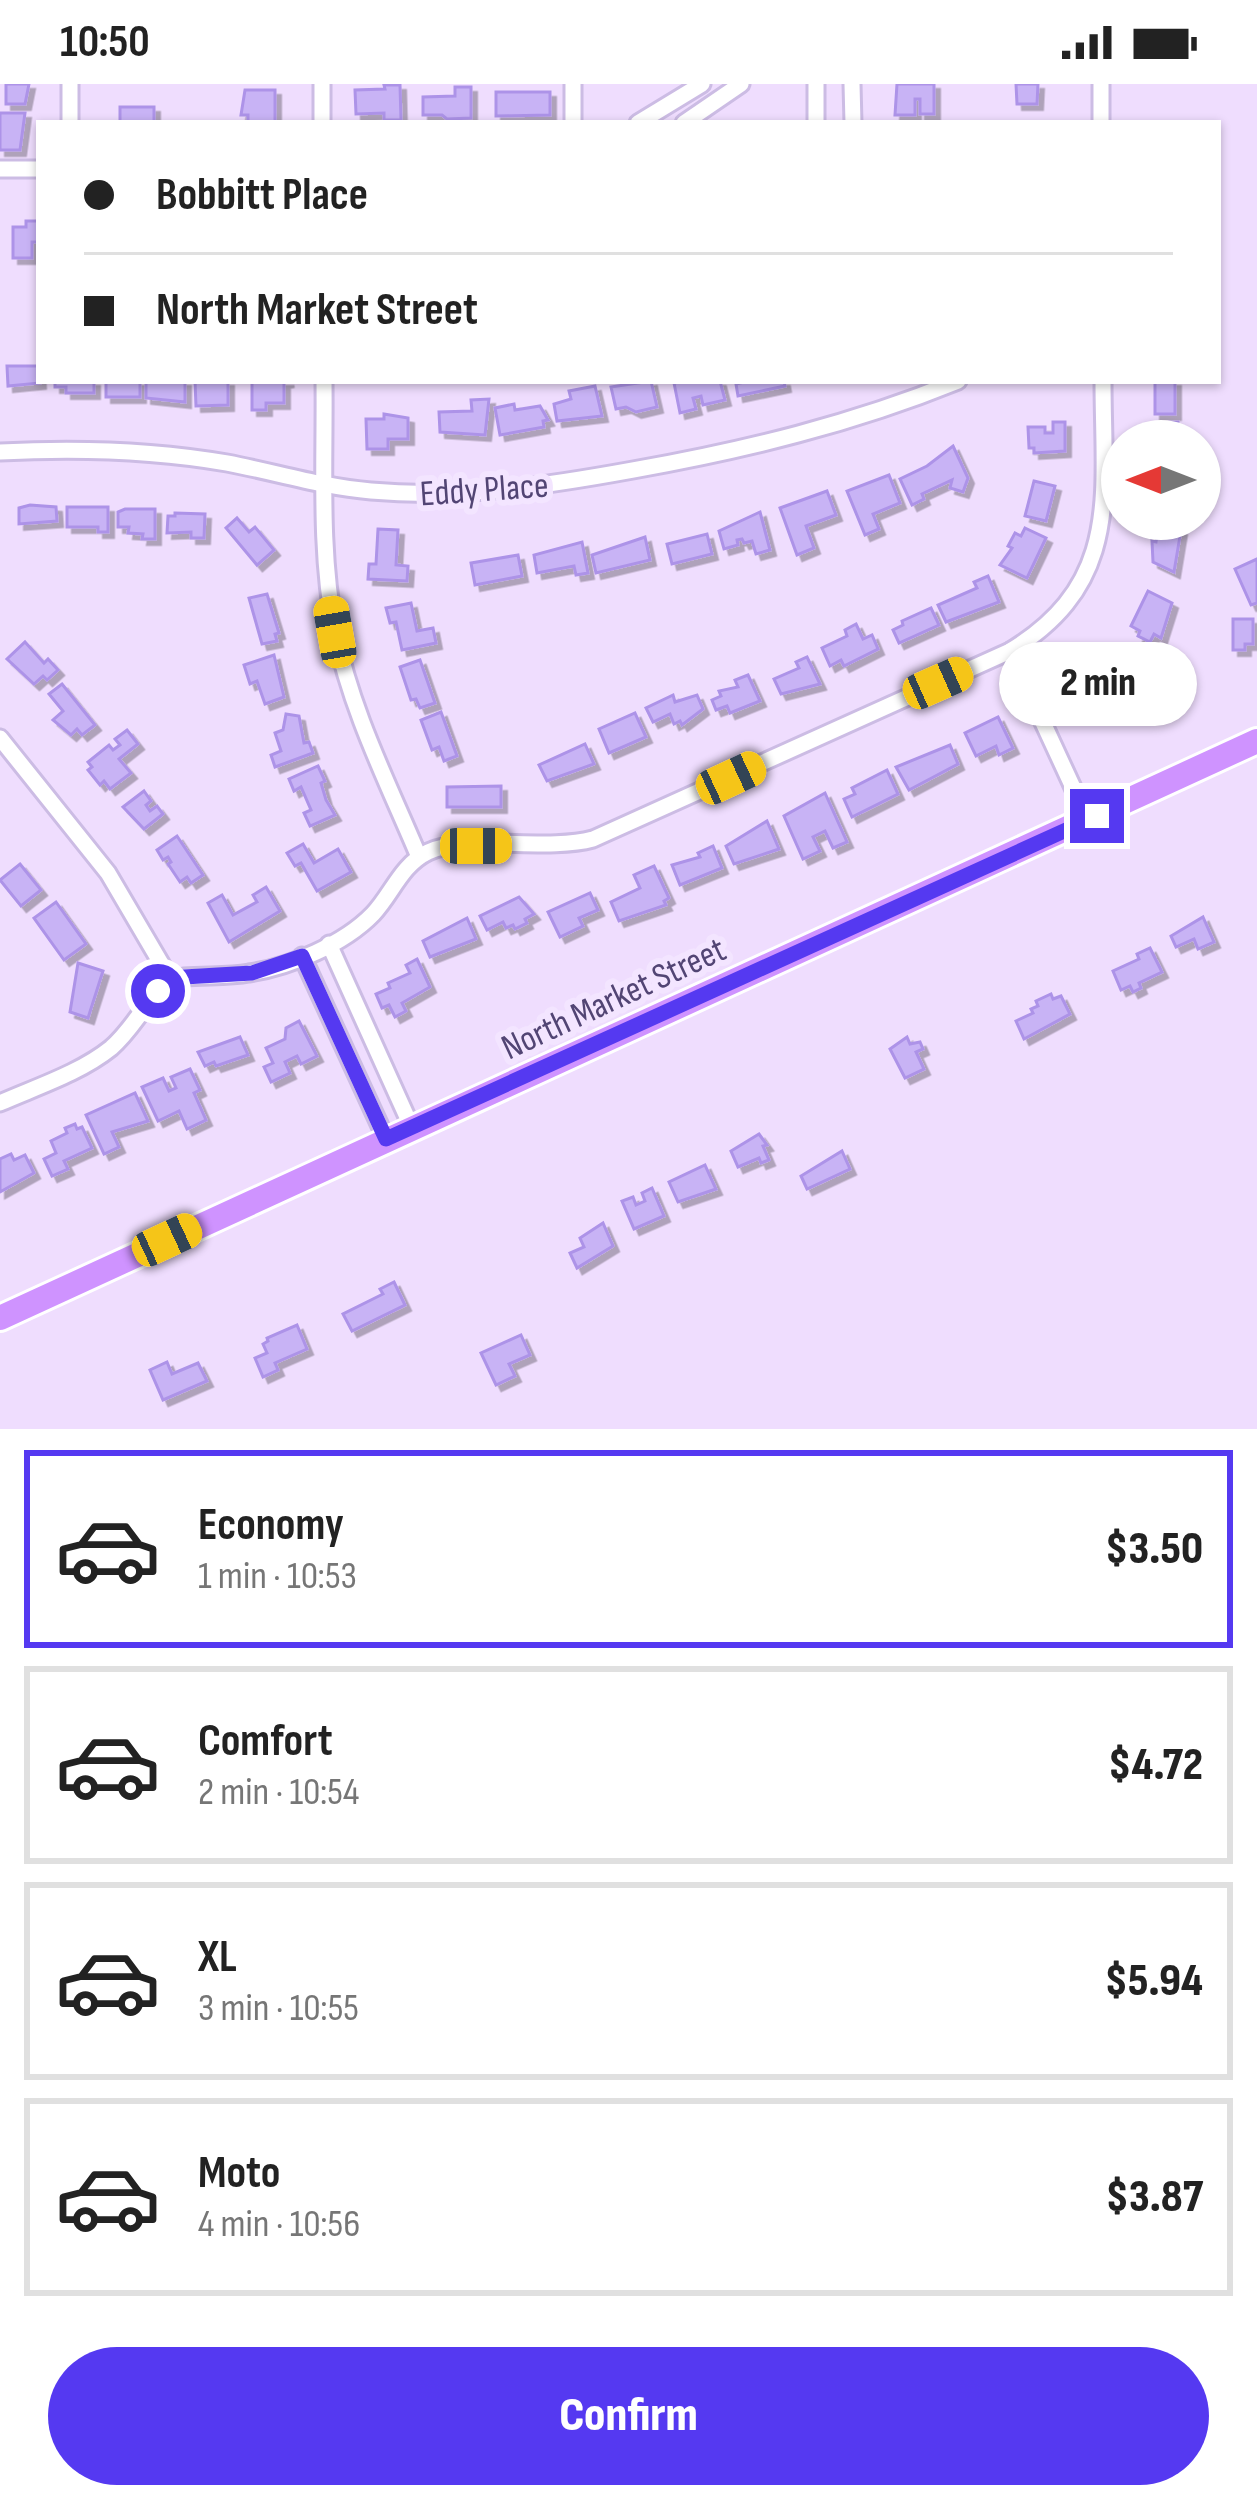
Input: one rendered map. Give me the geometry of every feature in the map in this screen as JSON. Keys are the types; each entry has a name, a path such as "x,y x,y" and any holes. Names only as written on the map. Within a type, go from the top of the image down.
{"main road":[{"name":"North Market Street","path":"0,1318 1257,741"}],"street":[{"path":"70,84 70,120"},
{"path":"322,84 322,120"},
{"path":"573,84 574,120"},
{"path":"643,120 702,84"},
{"path":"688,120 741,84"},
{"path":"816,84 816,120"},
{"path":"852,84 853,120"},
{"path":"1101,84 1101,120"},
{"path":"0,169 36,169"},
{"path":"324,384 329,593 344,670 373,752 419,857"},
{"name":"Eddy Place","path":"0,452 136,452 226,463 324,484 417,494 522,490 823,430 950,384"},
{"path":"0,1103 104,1053 124,1036 148,1000 172,982 200,975 252,973 329,944 367,920 419,857 455,846 566,845 593,839 1010,651 1060,615 1089,571 1102,507 1102,384"},
{"path":"1010,651 1088,820"},
{"path":"0,738 108,873 172,982"},
{"path":"329,944 412,1128"},
{"path":"302,956 386,1139"}],"building":[{"path":"6,84 29,84 25,104 6,104"},
{"path":"897,84 934,84 934,114 920,114 920,99 915,99 915,115 895,115"},
{"path":"1016,84 1038,84 1037,104 1017,104"},
{"path":"384,85 400,85 401,120 384,120 384,113 356,114 355,90 385,89"},
{"path":"455,87 471,87 471,118 423,115 423,97 455,96"},
{"path":"245,90 275,90 275,120 248,120 248,115 241,115"},
{"path":"496,92 550,92 550,115 496,116"},
{"path":"120,107 154,107 154,120 120,120"},
{"path":"0,113 25,113 20,150 0,150"},
{"path":"26,221 36,221 32,258 13,258 13,227 26,227"},
{"path":"7,366 36,366 36,383 8,386"},
{"path":"94,384 94,393 66,393 66,387 55,387"},
{"path":"106,384 140,384 140,397 106,397"},
{"path":"146,384 185,384 185,402 146,398"},
{"path":"195,384 228,384 228,405 196,406"},
{"path":"252,384 284,384 284,403 266,403 266,410 252,410"},
{"path":"652,384 657,407 636,412 616,409 611,387"},
{"path":"674,384 721,384 725,400 703,405 701,396 693,398 696,409 680,413"},
{"path":"736,384 785,384 785,386 738,396"},
{"path":"1155,384 1175,384 1175,414 1155,414"},
{"path":"595,386 602,416 557,421 554,404 571,399 569,391"},
{"path":"489,399 485,435 440,432 439,412 472,411 471,400"},
{"path":"514,404 515,410 540,406 548,420 543,421 544,427 500,435 495,408"},
{"path":"384,414 408,418 408,439 388,439 388,449 367,449 366,419 384,419"},
{"path":"1053,422 1065,422 1065,451 1034,453 1029,448 1028,427 1045,427 1045,433 1053,433"},
{"path":"953,446 968,478 963,492 950,488 952,480 922,494 924,499 912,505 900,479"},
{"path":"889,475 900,503 873,514 879,529 865,535 847,491"},
{"path":"1034,481 1055,486 1046,521 1025,516"},
{"path":"827,491 836,515 806,526 814,548 797,555 780,508"},
{"path":"56,507 57,521 19,524 19,508"},
{"path":"67,507 108,507 108,532 98,532 98,527 67,527"},
{"path":"155,509 155,539 142,539 143,534 128,533 129,527 118,527 118,512"},
{"path":"760,512 770,550 756,554 752,541 742,539 724,549 719,531"},
{"path":"205,514 204,538 191,538 191,532 167,533 168,516"},
{"path":"237,518 249,532 255,527 274,550 257,565 226,528"},
{"path":"1025,528 1046,538 1027,578 1000,565 1012,548 1008,546 1015,533 1021,536"},
{"path":"378,529 398,530 396,565 408,566 407,581 368,579 369,564 376,564"},
{"path":"707,534 712,554 672,564 667,544"},
{"path":"645,537 650,560 596,573 592,555"},
{"path":"1179,540 1174,572 1153,562 1152,541"},
{"path":"582,542 588,573 576,575 574,566 537,573 534,555"},
{"path":"518,555 522,576 475,585 471,563"},
{"path":"1257,559 1257,603 1251,605 1235,569"},
{"path":"988,576 999,602 946,622 938,605 977,588 974,582"},
{"path":"1148,591 1172,603 1161,638 1154,634 1150,642 1131,626"},
{"path":"267,594 279,633 275,634 277,641 262,644 249,598"},
{"path":"411,603 417,631 433,628 436,643 402,650 396,622 390,623 386,608"},
{"path":"931,608 939,625 899,643 893,630"},
{"path":"1233,619 1253,619 1253,644 1245,644 1245,650 1233,650"},
{"path":"856,624 863,639 872,635 878,649 844,666 841,660 830,666 822,648 847,636 845,630"},
{"path":"25,642 44,663 48,659 58,670 47,680 43,676 34,684 7,659"},
{"path":"274,655 284,697 265,704 257,681 250,684 244,665"},
{"path":"1107,655 1114,660 1134,660 1134,676 1113,678 1099,707 1082,706 1083,689"},
{"path":"807,657 820,684 781,694 774,679 799,668 796,662"},
{"path":"420,660 435,703 420,708 416,699 411,700 400,667"},
{"path":"748,675 760,701 730,713 727,706 716,710 712,700 721,696 719,691 738,687 735,680"},
{"path":"62,684 95,725 82,735 77,729 71,735 53,720 63,711 49,694"},
{"path":"673,695 675,702 697,695 703,709 682,725 680,721 674,724 670,714 653,722 646,708"},
{"path":"441,712 457,756 444,761 439,747 432,750 421,720"},
{"path":"635,713 646,737 609,753 599,729"},
{"path":"286,714 299,716 304,743 309,742 313,753 275,767 271,755 281,751 275,733 283,730"},
{"path":"998,717 1013,748 999,755 996,746 976,756 965,733"},
{"path":"127,730 138,744 119,759 131,773 110,789 104,781 100,785 88,770 92,767 88,762 109,745 113,750 120,745 115,739"},
{"path":"585,744 594,764 547,781 539,765"},
{"path":"950,745 958,764 909,790 896,767"},
{"path":"318,766 335,815 310,826 304,813 311,810 301,787 294,791 289,779"},
{"path":"887,770 898,794 852,817 844,799 855,794 852,788"},
{"path":"501,786 501,807 447,807 447,787"},
{"path":"144,791 151,801 146,805 150,811 157,806 163,814 144,829 123,807"},
{"path":"825,793 847,842 833,848 825,831 813,837 820,851 803,859 784,816"},
{"path":"767,821 779,849 734,864 726,846"},
{"path":"177,836 203,875 191,883 187,877 180,882 168,857 163,860 157,850"},
{"path":"303,844 314,863 338,849 351,872 317,891 301,863 295,866 287,853"},
{"path":"713,846 722,868 680,885 672,865 700,857 698,853"},
{"path":"20,864 41,890 21,906 0,880"},
{"path":"654,866 669,898 666,905 619,921 611,902 640,888 634,875"},
{"path":"266,887 280,911 229,942 208,903 222,895 233,915 257,902 253,895"},
{"path":"590,893 598,910 579,918 583,926 560,937 548,912"},
{"path":"519,897 534,914 525,919 527,923 515,929 513,925 506,928 503,922 487,930 480,916"},
{"path":"56,902 86,944 64,960 34,918"},
{"path":"1203,917 1214,942 1198,949 1194,939 1176,947 1171,936"},
{"path":"467,918 476,939 430,957 423,941"},
{"path":"1150,948 1162,972 1139,983 1141,988 1133,992 1130,986 1121,990 1113,971"},
{"path":"417,959 430,987 402,1003 406,1011 395,1017 389,1005 382,1008 376,994 410,973 406,965"},
{"path":"78,963 103,971 88,1018 70,1012"},
{"path":"1051,994 1053,999 1061,996 1070,1014 1024,1039 1016,1021 1033,1013 1036,1001"},
{"path":"299,1021 317,1056 301,1064 297,1056 285,1062 290,1073 271,1082 264,1067 273,1063 266,1048 285,1039 286,1028"},
{"path":"240,1037 248,1055 205,1066 198,1052"},
{"path":"907,1037 910,1044 920,1042 923,1049 916,1052 924,1069 905,1078 890,1049"},
{"path":"190,1069 206,1120 187,1129 179,1111 158,1121 142,1087 163,1078 169,1091 176,1088 171,1077"},
{"path":"135,1093 148,1121 112,1132 119,1147 104,1154 86,1115"},
{"path":"75,1124 77,1129 82,1127 92,1148 64,1161 68,1169 52,1176 44,1159 56,1153 51,1141"},
{"path":"759,1134 769,1160 761,1163 759,1158 738,1167 731,1151"},
{"path":"842,1151 850,1169 807,1189 801,1176"},
{"path":"11,1154 14,1160 25,1155 34,1173 0,1192 0,1159"},
{"path":"705,1165 716,1189 678,1202 669,1182"},
{"path":"652,1188 664,1216 634,1229 622,1201 633,1197 636,1205 645,1201 642,1193"},
{"path":"603,1223 613,1246 577,1268 570,1253 584,1247 580,1238"},
{"path":"394,1282 405,1305 352,1331 343,1314 383,1294 380,1289"},
{"path":"297,1325 307,1349 275,1363 278,1370 263,1377 255,1358 267,1353 263,1344"},
{"path":"521,1335 530,1355 509,1364 515,1376 496,1385 481,1353"},
{"path":"167,1362 172,1374 198,1363 207,1381 163,1400 150,1370"}],"route":[{"path":"158,991 184,977 252,973 302,956 386,1139 1097,816"}]}
